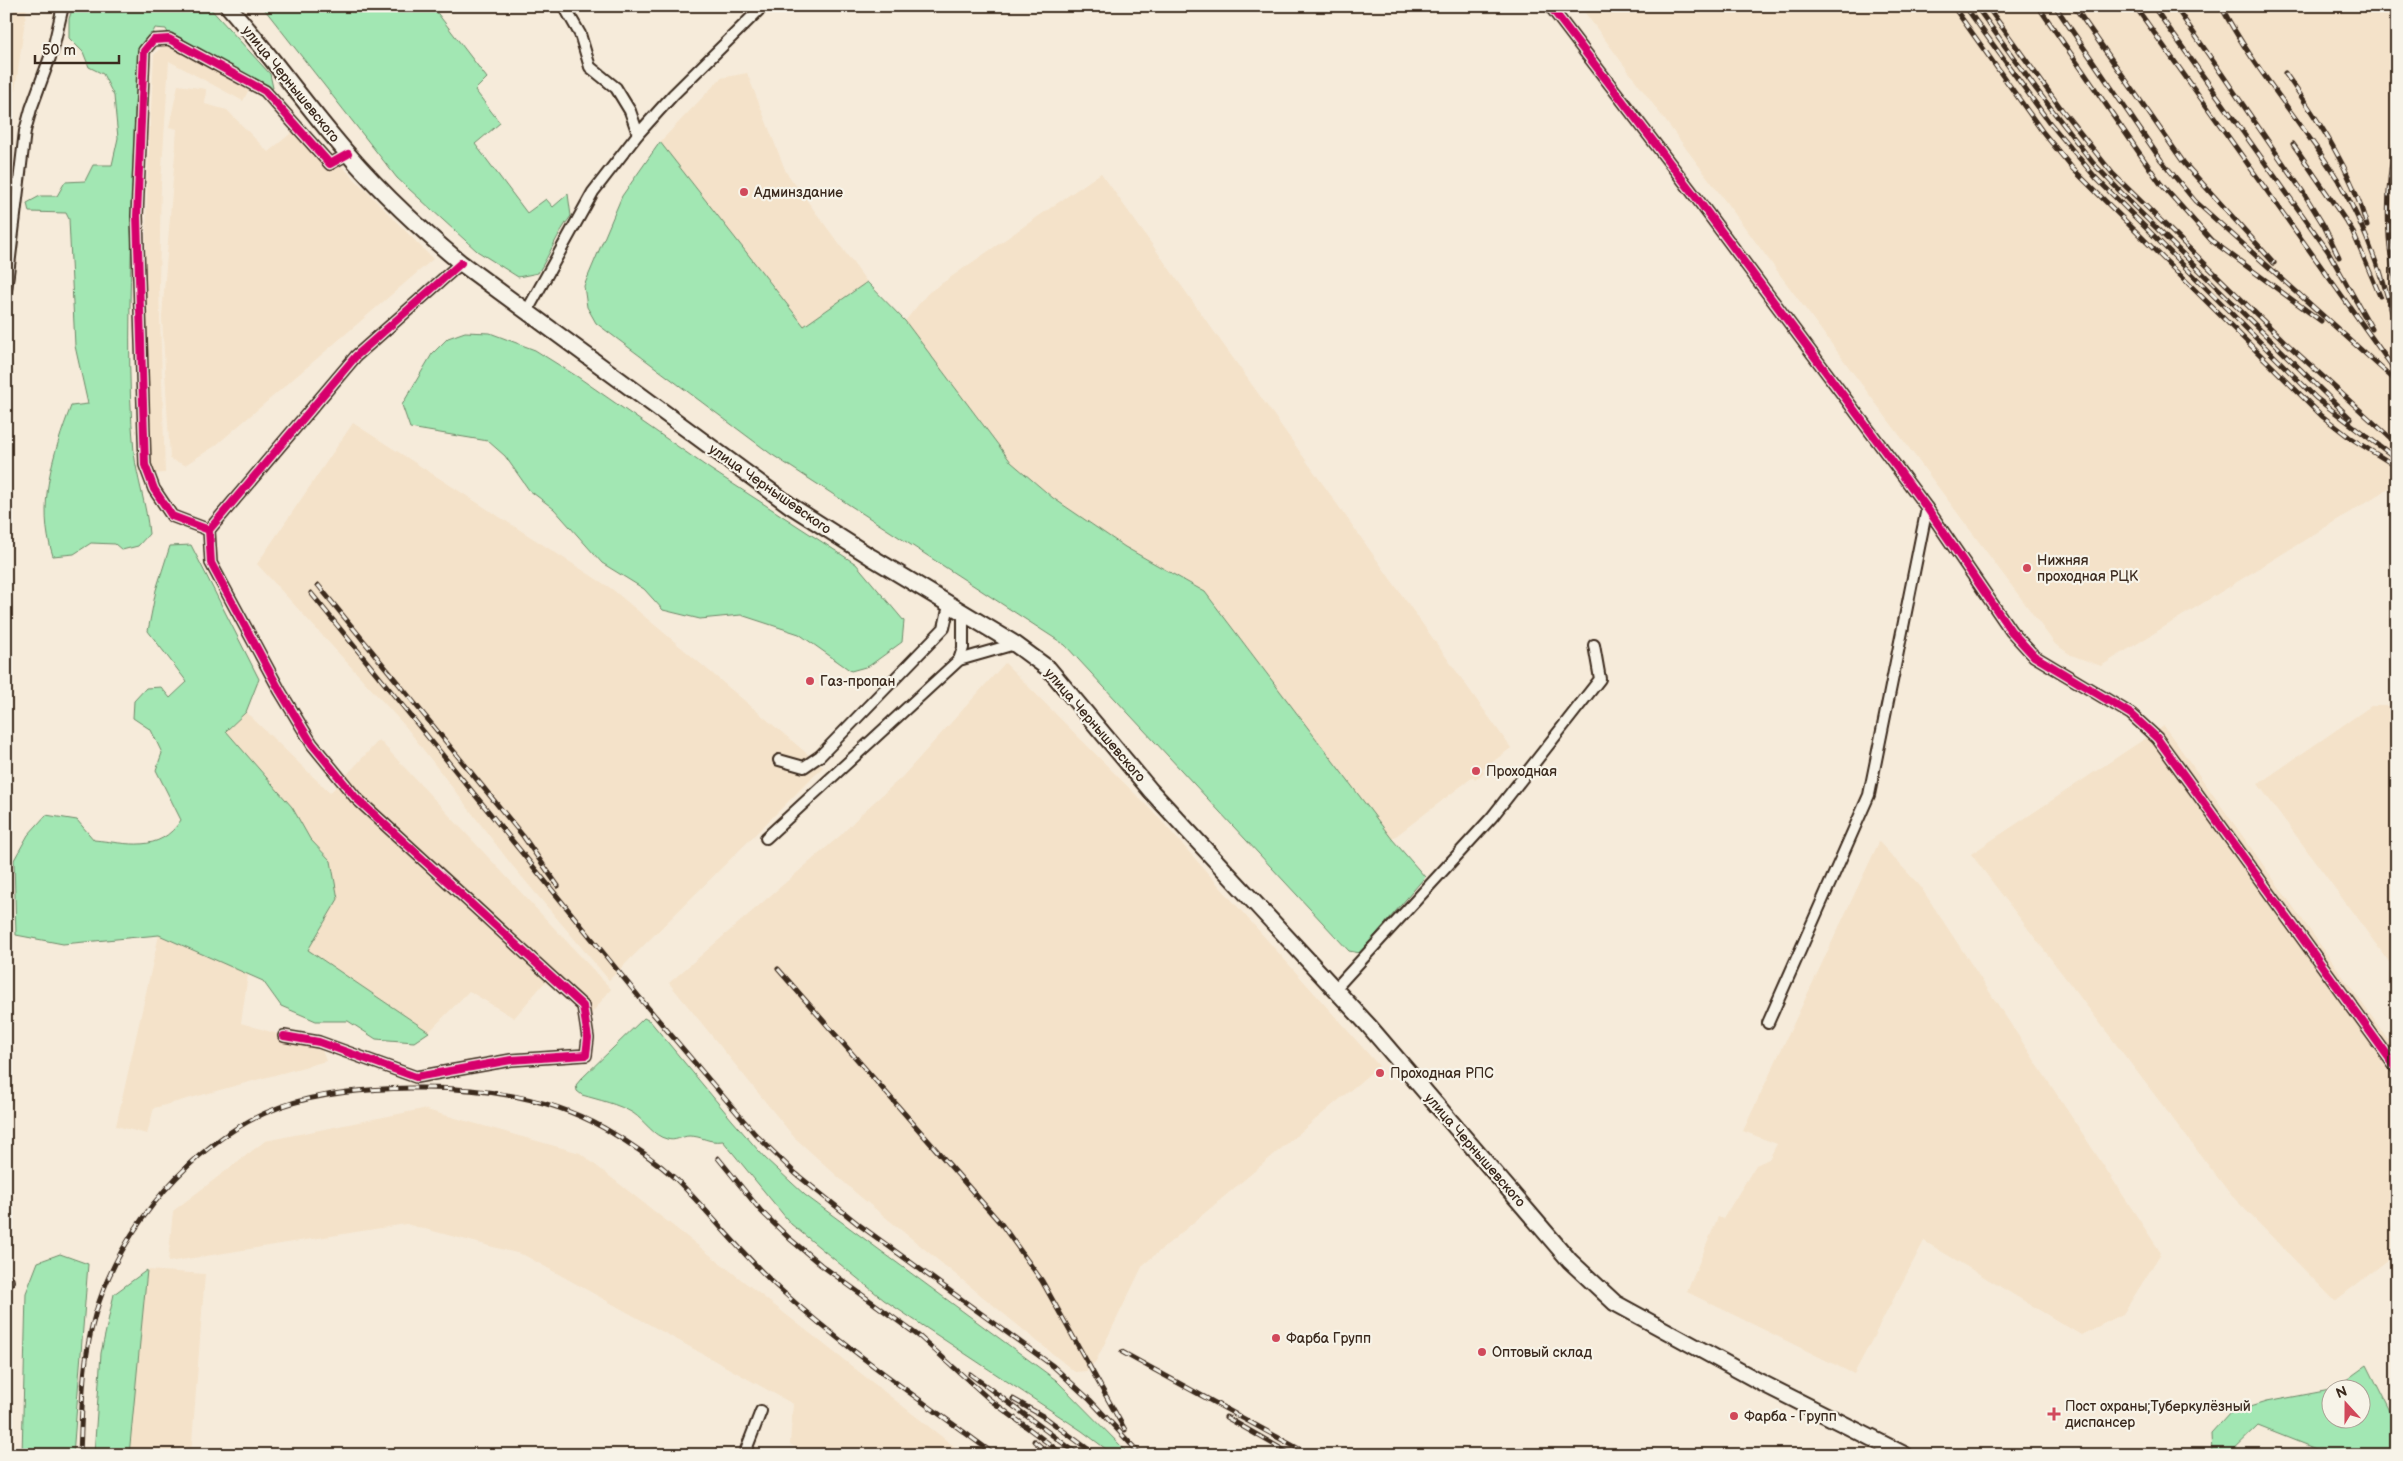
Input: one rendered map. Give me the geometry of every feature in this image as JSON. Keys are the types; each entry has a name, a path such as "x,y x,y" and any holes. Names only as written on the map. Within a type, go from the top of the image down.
{"main road":[{"name":"улица Чернышевского","path":"228,6 348,154 411,221 461,263 770,492 870,557 1014,644 1049,669 1151,791 1335,989 1570,1261 1615,1303 1760,1382 1905,1455"}],"street":[{"path":"6,291 25,132 31,109 53,49 63,6"},
{"path":"564,6 580,34 590,67 616,88 630,111 638,134"},
{"path":"528,311 593,192 638,134 693,74 763,6"},
{"path":"1550,6 1698,200 1927,508 2011,631 2034,656 2131,714 2157,738 2397,1069"},
{"path":"209,530 172,516 154,489 145,465 137,216 144,51 153,40 170,40 265,91 330,164 348,154"},
{"path":"284,1036 318,1042 416,1077 511,1060 586,1055 588,1038 583,1006 356,798 312,744 280,691 211,563 209,530 356,356 461,263"},
{"path":"1768,1023 1869,794 1927,508"},
{"path":"779,760 804,767 820,756 944,628 949,605"},
{"path":"959,660 963,648 963,613"},
{"path":"766,838 959,660 1014,644"},
{"path":"1335,989 1492,817 1600,679 1594,645"},
{"path":"744,1455 761,1411"}],"shaded area":[{"path":"6,6 27,6 6,156"},
{"path":"1580,6 2397,6 2397,483 2101,666 2071,655 2055,644"},
{"path":"164,44 249,89 243,101 169,61 161,184 159,287 165,473 152,474 145,287 147,184 154,55"},
{"path":"747,73 786,172 867,282 804,327 660,142 721,78"},
{"path":"178,85 206,89 205,104 227,110 268,152 295,130 330,170 339,163 433,259 215,446 185,465 170,459 162,317 177,129 169,127"},
{"path":"1101,173 1511,748 1482,770 1484,773 1475,780 1473,777 1392,839 1205,592 1125,547 1053,498 1011,462 905,321 928,293"},
{"path":"353,423 612,589 823,767 609,980 511,864 406,727 257,564"},
{"path":"1005,663 1158,817 1379,1066 1143,1265 1096,1361 1086,1371 1075,1372 857,1194 794,1137 669,983 842,834 902,777"},
{"path":"2371,706 2397,706 2395,970 2258,784"},
{"path":"246,712 330,793 379,740 611,989 591,1014 545,982 514,1018 469,991 429,1032 308,950 338,899 331,861 310,839 292,807 226,731"},
{"path":"2164,726 2397,1052 2397,1253 2335,1301 2231,1195 1971,854"},
{"path":"1879,842 1920,886 2161,1253 2123,1314 2081,1335 1924,1241 1854,1374 1687,1292 1718,1217 1723,1219 1756,1165 1769,1159 1777,1144 1743,1131"},
{"path":"159,935 248,974 241,1023 284,1036 319,1042 326,1061 154,1108 147,1134 116,1126"},
{"path":"423,1109 580,1153 965,1455 808,1455 790,1444 793,1404 524,1255 406,1224 168,1262 173,1211 265,1141"},
{"path":"147,1270 205,1274 191,1455 129,1455"}],"green space":[{"path":"73,6 208,6 270,74 273,88 265,91 172,41 166,29 155,28 144,51 138,206 132,223 130,366 134,452 149,534 138,546 122,550 115,544 91,543 74,554 53,556 48,537 46,499 53,461 71,406 88,404 75,346 69,219 66,213 29,212 27,203 40,196 57,196 65,182 85,181 93,165 112,165 118,138 114,96 103,74 89,67 83,52 69,38 69,19"},
{"path":"262,6 432,6 487,78 475,90 500,123 475,144 527,213 546,199 553,207 568,194 571,216 538,273 518,277 477,251 397,178"},
{"path":"660,142 804,326 867,282 905,321 1011,462 1053,498 1125,547 1205,592 1392,839 1425,877 1360,953 1349,951 1065,645 771,454 596,323 587,307 584,286 622,196"},
{"path":"465,332 490,333 535,350 578,377 710,469 856,564 904,621 902,642 869,666 851,671 799,634 741,615 700,619 663,610 644,589 602,563 554,509 529,490 505,456 488,441 410,428 402,405 432,354 448,338"},
{"path":"191,545 259,679 246,712 226,731 292,807 310,839 331,861 338,899 308,950 429,1032 414,1042 376,1039 348,1021 316,1021 281,1006 263,981 159,935 63,944 16,935 14,860 28,835 46,815 77,820 94,840 131,844 153,842 163,838 181,820 156,770 162,753 151,730 133,718 134,701 146,688 161,687 170,698 187,682 148,631 156,590 170,546"},
{"path":"644,1018 650,1021 765,1158 805,1195 1056,1380 1125,1450 1121,1453 1106,1449 1082,1431 884,1300 791,1224 723,1141 689,1136 670,1140 653,1132 633,1113 615,1105 582,1095 577,1091 576,1085 581,1079"},
{"path":"60,1254 88,1264 73,1455 22,1455 26,1293 38,1262"},
{"path":"147,1270 129,1455 94,1455 101,1353 114,1294"},
{"path":"2367,1365 2397,1425 2397,1455 2331,1455 2258,1426 2228,1455 2212,1455 2211,1434 2230,1413 2266,1402 2320,1392 2320,1428 2370,1428 2370,1378 2349,1378"}],"railway":[{"path":"1953,6 2042,131 2073,169 2322,416 2349,437 2397,467"},
{"path":"1965,6 2049,122 2096,178 2316,398 2397,459"},
{"path":"1976,6 2093,163 2135,207 2351,419"},
{"path":"1987,6 2062,110 2113,174 2284,341 2397,444"},
{"path":"2038,6 2160,183 2211,240 2321,321"},
{"path":"2055,6 2161,160 2195,201 2397,382"},
{"path":"2074,6 2184,163 2274,263"},
{"path":"2135,6 2397,373"},
{"path":"2153,6 2328,251 2372,329"},
{"path":"2175,6 2303,192 2324,226 2339,257"},
{"path":"2221,6 2262,73 2338,180 2362,227 2381,277"},
{"path":"2285,73 2333,146 2352,185 2367,226"},
{"path":"2397,134 2393,153 2388,212 2390,251 2397,290"},
{"path":"2293,144 2352,230 2380,296"},
{"path":"2380,271 2397,329"},
{"path":"318,585 523,836 558,886"},
{"path":"311,593 644,1003 755,1134 795,1173 858,1224 1053,1366 1090,1400 1141,1455"},
{"path":"778,969 1002,1225 1042,1281 1125,1430"},
{"path":"80,1455 85,1367 95,1315 106,1283 122,1251 142,1220 165,1190 190,1164 219,1140 249,1121 280,1107 346,1092 412,1088 462,1089 511,1095 559,1108 604,1128 651,1159 677,1180 755,1264 807,1313 887,1376 995,1455"},
{"path":"718,1158 761,1211 790,1239 821,1265 920,1337 989,1399 1064,1455"},
{"path":"1122,1352 1310,1455"},
{"path":"970,1374 1079,1455"},
{"path":"1013,1399 1046,1418 1096,1455"},
{"path":"1226,1417 1292,1455"},
{"path":"1034,1441 1051,1455"}],"cycle path":[{"path":"1550,6 1698,200 1927,508 2011,631 2034,656 2131,714 2157,738 2397,1069"},
{"path":"209,530 172,516 154,489 145,465 137,216 144,51 153,40 169,39 265,91 330,164 348,154"},
{"path":"284,1036 319,1042 416,1077 511,1060 586,1055 588,1038 583,1006 356,798 312,744 280,691 211,563 209,530 356,356 461,263"}],"place":[{"name":"Админздание","path":"744,192"},
{"name":"Нижняя проходная РЦК","path":"2027,568"},
{"name":"Газ-пропан","path":"810,681"},
{"name":"Проходная","path":"1476,771"},
{"name":"Проходная РПС","path":"1380,1073"},
{"name":"Фарба Групп","path":"1276,1338"},
{"name":"Оптовый склад","path":"1482,1352"},
{"name":"Пост охраны;Туберкулёзный диспансер","path":"2054,1414"},
{"name":"Фарба - Групп","path":"1734,1416"}]}
